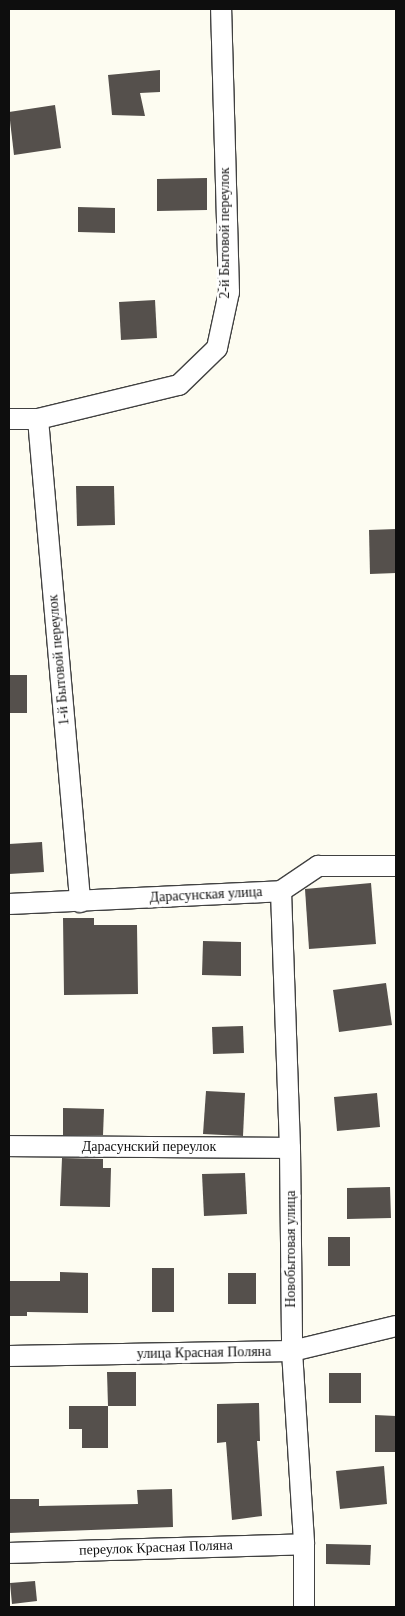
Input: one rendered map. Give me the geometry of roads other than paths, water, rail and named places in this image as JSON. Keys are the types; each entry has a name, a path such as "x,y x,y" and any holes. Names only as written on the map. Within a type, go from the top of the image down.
{"street":[{"name":"2-й Бытовой переулок","path":"9,419 38,419 179,385 216,348 229,292 221,9"},
{"name":"1-й Бытовой переулок","path":"38,419 80,902"},
{"name":"Дарасунская улица","path":"9,904 281,891 318,866 396,866"},
{"name":"Новобытовая улица","path":"281,891 290,1148 292,1351 304,1544 304,1607"},
{"name":"Дарасунский переулок","path":"9,1146 290,1148"},
{"name":"улица Красная Поляна","path":"9,1356 292,1351 396,1326"},
{"name":"переулок Красная Поляна","path":"9,1554 304,1544"}]}
